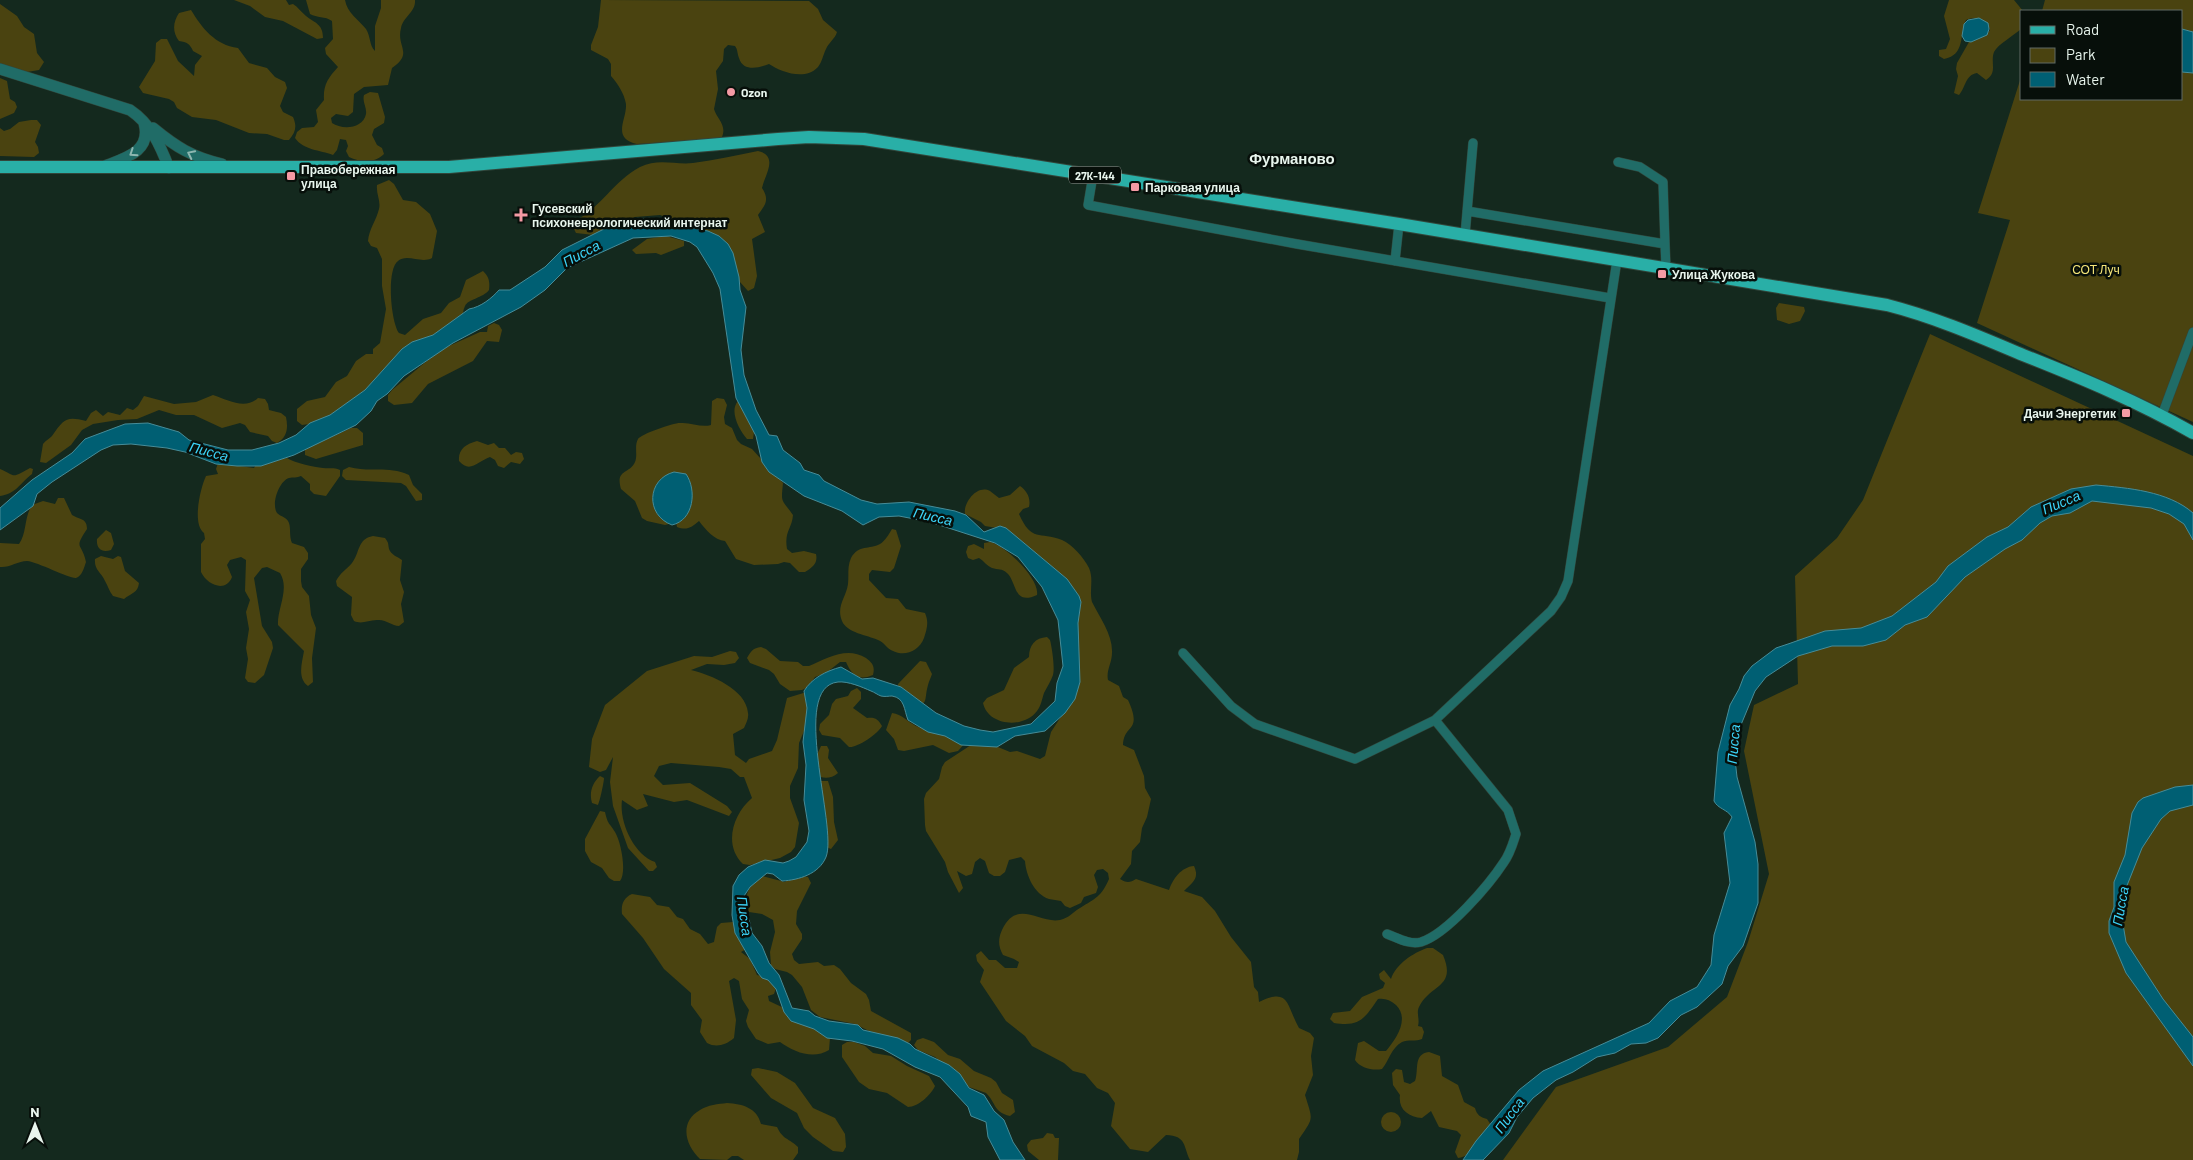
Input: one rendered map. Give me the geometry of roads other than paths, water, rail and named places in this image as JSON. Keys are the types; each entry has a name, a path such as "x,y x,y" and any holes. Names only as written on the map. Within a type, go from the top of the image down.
{"main road":[{"name":"27К-144","path":"0,167 449,167 809,137 882,142 1399,224 1888,305 1940,320 2058,369 2162,415 2193,433"}],"street":[{"path":"0,69 118,104 130,110 186,152 199,158 238,168"},
{"path":"100,168 138,151 144,143 146,135 144,121"},
{"path":"144,121 154,135 169,168"},
{"path":"1465,235 1472,143"},
{"path":"1618,162 1640,167 1663,182 1666,268"},
{"path":"1093,175 1088,205 1610,298"},
{"path":"1468,212 1665,244"},
{"path":"1395,261 1399,224"},
{"path":"1183,653 1231,706 1255,724 1355,759 1435,720 1551,611 1561,597 1568,581 1617,260"},
{"path":"2162,415 2193,332"},
{"path":"1388,934 1406,942 1420,942 1437,933 1476,898 1505,861 1516,834 1508,810 1435,720"}],"water":[{"path":"1979,18 1988,23 1987,35 1971,42 1965,41 1962,36 1964,24 1968,20"},
{"path":"2183,29 2193,32 2193,73 2183,72"},
{"name":"Писса","path":"646,219 708,231 719,236 728,244 733,253 740,290 746,307 741,350 744,375 756,410 769,435 777,436 783,450 800,463 804,470 819,475 824,481 861,500 877,504 909,502 955,511 966,515 984,532 1000,526 1006,528 1067,579 1079,596 1081,602 1078,623 1080,682 1075,699 1065,713 1045,731 1015,736 997,747 961,745 945,736 928,732 908,720 902,702 896,697 881,696 859,686 842,682 838,682 824,690 817,707 816,732 828,841 826,857 819,868 808,875 795,879 782,881 773,874 767,873 750,887 744,896 752,933 762,946 769,963 779,975 792,1008 809,1011 815,1016 829,1021 858,1025 863,1030 898,1038 915,1049 949,1065 960,1074 969,1088 984,1095 994,1111 1004,1120 1013,1142 1025,1160 1000,1160 988,1137 986,1122 971,1116 968,1107 940,1077 915,1067 883,1049 852,1041 827,1038 814,1029 791,1021 784,1012 776,989 758,973 735,933 732,915 733,886 739,875 748,867 765,860 783,863 789,861 796,857 807,842 809,831 804,800 806,765 803,742 807,708 804,691 815,679 841,667 862,679 873,678 901,687 936,713 964,726 993,732 1031,724 1055,701 1057,683 1063,666 1058,620 1042,587 1018,557 995,543 930,522 899,516 879,517 863,525 842,511 804,496 769,472 762,462 756,436 736,398 720,289 713,273 697,247 690,242 671,236 633,238 567,268 545,290 521,307 453,343 404,376 387,394 377,401 371,411 356,425 294,455 261,466 237,466 216,464 185,452 167,448 131,444 113,445 101,450 52,482 37,494 33,506 0,530 0,508 32,480 72,453 85,439 125,424 148,423 179,432 189,440 228,450 252,450 279,443 296,435 310,423 330,415 365,390 402,349 412,342 433,335 469,309 486,302 499,290 510,290 545,267 562,250 610,226 628,220"},
{"path":"674,472 686,474 692,488 692,496 689,511 685,517 672,525 663,520 657,513 653,497 654,489 659,482 665,476"},
{"name":"Писса","path":"2096,485 2160,495 2183,506 2193,513 2193,540 2184,524 2169,514 2151,508 2092,501 2070,513 2052,516 2040,523 2022,540 2005,549 1965,577 1927,617 1905,625 1886,640 1863,646 1832,646 1798,656 1766,677 1755,691 1738,732 1735,759 1737,777 1755,842 1758,864 1758,903 1743,946 1728,966 1722,984 1697,1007 1681,1015 1658,1038 1646,1043 1631,1044 1615,1053 1597,1057 1556,1080 1533,1098 1517,1117 1509,1133 1483,1160 1463,1160 1476,1141 1519,1090 1543,1071 1649,1023 1670,1001 1697,987 1711,965 1714,935 1730,883 1724,833 1732,817 1714,801 1718,752 1730,705 1744,676 1752,666 1776,648 1825,631 1861,628 1892,616 1936,582 1948,566 1987,537 2008,527 2031,507 2071,489"},
{"name":"Писса","path":"2193,785 2193,805 2170,811 2161,819 2142,848 2124,893 2122,918 2126,942 2163,999 2193,1037 2193,1066 2126,973 2109,933 2109,921 2114,907 2114,882 2125,855 2132,813 2138,802 2143,798 2175,787"}],"place":[{"name":"Ozon","path":"731,92"},
{"name":"Правобережная улица","path":"291,176"},
{"name":"Парковая улица","path":"1135,187"},
{"name":"Гусевский психоневрологический интернат","path":"521,215"},
{"name":"Улица Жукова","path":"1662,274"},
{"name":"Дачи Энергетик","path":"2126,413"}],"district":[{"name":"Фурманово","path":"1292,158"}],"park label":[{"name":"СОТ Луч","path":"2096,269"}]}
